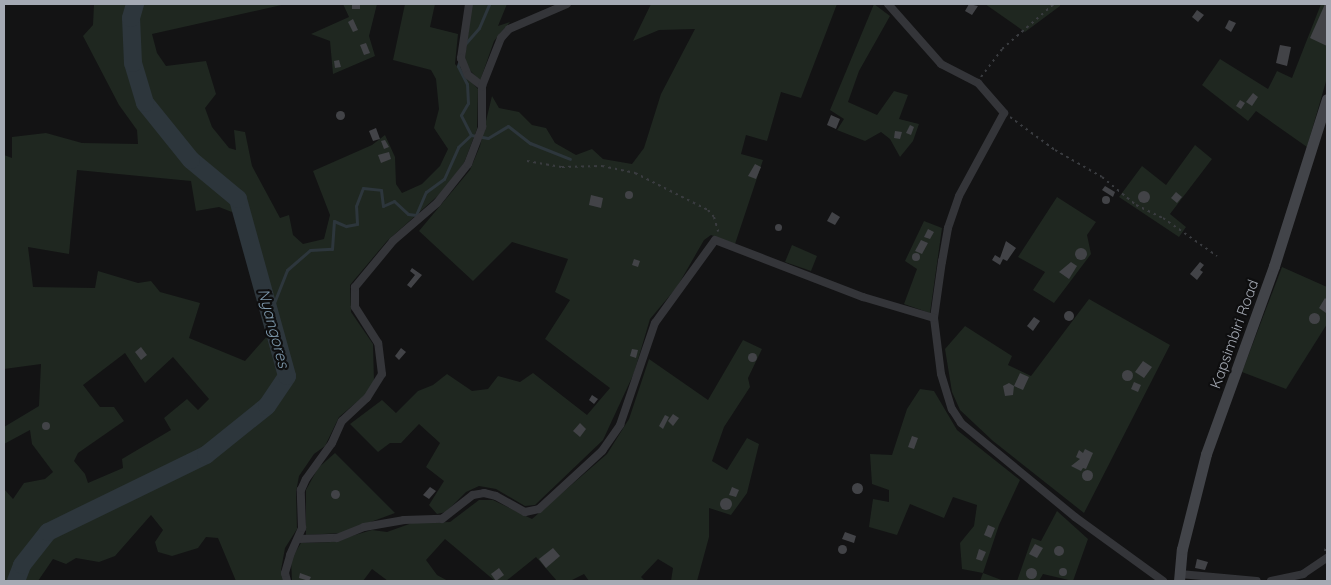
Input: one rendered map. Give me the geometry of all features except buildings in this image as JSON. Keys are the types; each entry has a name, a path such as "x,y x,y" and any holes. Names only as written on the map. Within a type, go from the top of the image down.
{"street":[{"path":"468,4 461,58 468,75 482,86"},
{"path":"287,581 286,573 290,555 299,539 303,516 301,490 306,479 332,443 342,420 367,398 382,374 383,361 378,343 355,307 355,287 393,240 436,204 468,164 482,127 482,86 493,53 509,29 566,4"},
{"path":"888,4 941,64 978,83 1004,113 959,196 948,228 934,318 945,392 961,423 1075,517 1163,581"},
{"name":"Kapsimbiri Road","path":"1179,578 1196,488 1206,454 1274,266 1327,99"},
{"path":"299,539 337,538 364,527 404,520 442,519 473,495 484,493 496,496 525,512 539,509 607,445 629,404 655,323 715,240 863,297 934,318"},
{"path":"1271,581 1304,574 1327,558"},
{"path":"1179,578 1257,581"}],"path":[{"path":"978,83 1002,49 1054,4"},
{"path":"1004,113 1024,124 1054,150 1102,177 1136,205 1163,218 1217,256"},
{"path":"527,161 562,167 602,166 651,180 708,210 718,224 715,240"}],"shaded area":[{"path":"94,4 286,4 152,34 157,53 166,66 206,61 216,94 205,108 212,127 229,148 236,150 234,130 245,132 252,166 280,218 289,215 293,235 303,244 324,239 330,215 313,171 372,145 385,135 395,157 396,184 402,193 422,184 440,166 448,149 434,128 439,109 436,79 431,70 393,60 405,4 435,4 430,27 458,34 455,64 478,89 477,129 464,163 441,193 387,241 350,285 351,312 373,344 374,382 364,396 339,417 325,446 314,454 299,476 296,492 297,529 285,548 281,570 283,581 236,581 218,538 206,537 198,548 172,556 158,552 155,542 163,530 151,515 115,556 99,562 76,558 66,564 53,559 38,581 4,581 4,489 13,499 24,483 45,479 53,472 32,444 30,430 4,444 4,427 39,406 41,364 4,369 4,155 12,158 12,137 46,133 82,143 138,144 137,130 119,105 83,36 93,25","holes":["77,170 191,181 196,211 219,207 237,214 268,335 245,361 189,338 200,303 160,292 151,281 138,283 98,271 95,288 33,287 28,247 69,254","125,353 145,383 173,357 209,399 198,410 187,399 164,418 171,430 122,459 123,468 88,483 85,474 74,461 78,453 124,421 114,407 100,407 83,385"]},
{"path":"343,4 377,4 369,36 375,56 333,74 330,41 311,34 349,17"},
{"path":"472,4 507,4 498,26 510,22 494,41 480,81 467,67 465,57"},
{"path":"651,4 837,4 801,98 781,92 767,141 746,135 741,154 763,160 735,244 711,235 704,240 677,287 650,319 634,373 603,440 535,505 525,506 496,489 479,486 466,492 446,512 437,514 429,505 444,481 426,467 440,443 419,424 401,443 390,443 378,452 350,424 382,400 396,413 418,391 433,385 447,374 472,391 488,389 498,376 520,382 533,373 587,415 610,388 545,339 570,300 555,292 568,259 512,242 473,281 419,231 470,170 480,146 492,96 499,108 519,112 532,125 546,128 555,143 576,155 592,149 603,159 632,164 644,148 661,94 695,29 659,30 633,41"},
{"path":"874,4 890,16 859,71 848,102 877,115 894,91 908,95 899,119 919,124 913,141 900,157 890,139 881,132 865,141 837,130 844,119 830,110"},
{"path":"985,4 1060,4 1060,6 1025,32"},
{"path":"1321,4 1327,4 1327,78 1307,147 1256,111 1248,121 1202,85 1220,59 1268,89 1277,71 1292,78"},
{"path":"1195,145 1212,159 1170,214 1186,227 1179,237 1119,197 1142,166 1166,185"},
{"path":"1057,197 1096,222 1087,235 1091,254 1054,303 1033,290 1045,272 1018,257"},
{"path":"924,221 942,228 930,313 904,304 917,269 905,261"},
{"path":"792,245 817,256 811,271 785,262"},
{"path":"1282,267 1327,287 1327,324 1286,389 1242,372"},
{"path":"1089,299 1170,345 1084,513 993,441 960,410 952,392 945,349 965,326 1012,356 1008,365 1031,376"},
{"path":"743,340 762,349 748,378 750,387 724,427 712,461 727,470 747,438 759,444 747,493 731,515 709,508 709,537 697,581 671,581 673,568 658,559 641,577 645,581 589,581 584,574 570,581 557,581 536,557 506,581 495,581 445,539 426,560 437,575 448,581 388,581 372,569 363,581 292,581 291,559 301,543 331,542 372,530 387,532 412,523 450,522 479,500 493,500 532,519 607,454 629,419 649,359 708,400"},
{"path":"920,389 934,391 957,430 1020,480 999,525 983,573 962,569 960,543 974,526 977,505 953,497 944,518 910,504 897,535 869,527 873,499 889,502 889,490 872,484 870,454 892,455 907,409"},
{"path":"335,453 395,513 341,533 306,535 306,490 318,468"},
{"path":"1057,511 1088,539 1073,581 1043,574 1039,581 1017,581 1032,538 1041,541"},
{"path":"983,573 1004,581 980,581"}],"waterway":[{"name":"Nyangores","path":"16,581 22,565 48,532 206,455 267,406 287,376 238,199 191,160 145,103 133,63 131,18 135,4"},
{"path":"465,44 479,28 489,4"},
{"path":"270,313 287,270 310,250 332,249 334,221 346,226 357,224 356,206 363,188 381,190 383,206 394,201 408,214 416,215 426,192 444,179 458,147 471,135 461,115 468,103 467,84 458,66 460,59"},
{"path":"471,135 488,138 508,126 530,143 570,159"}]}
